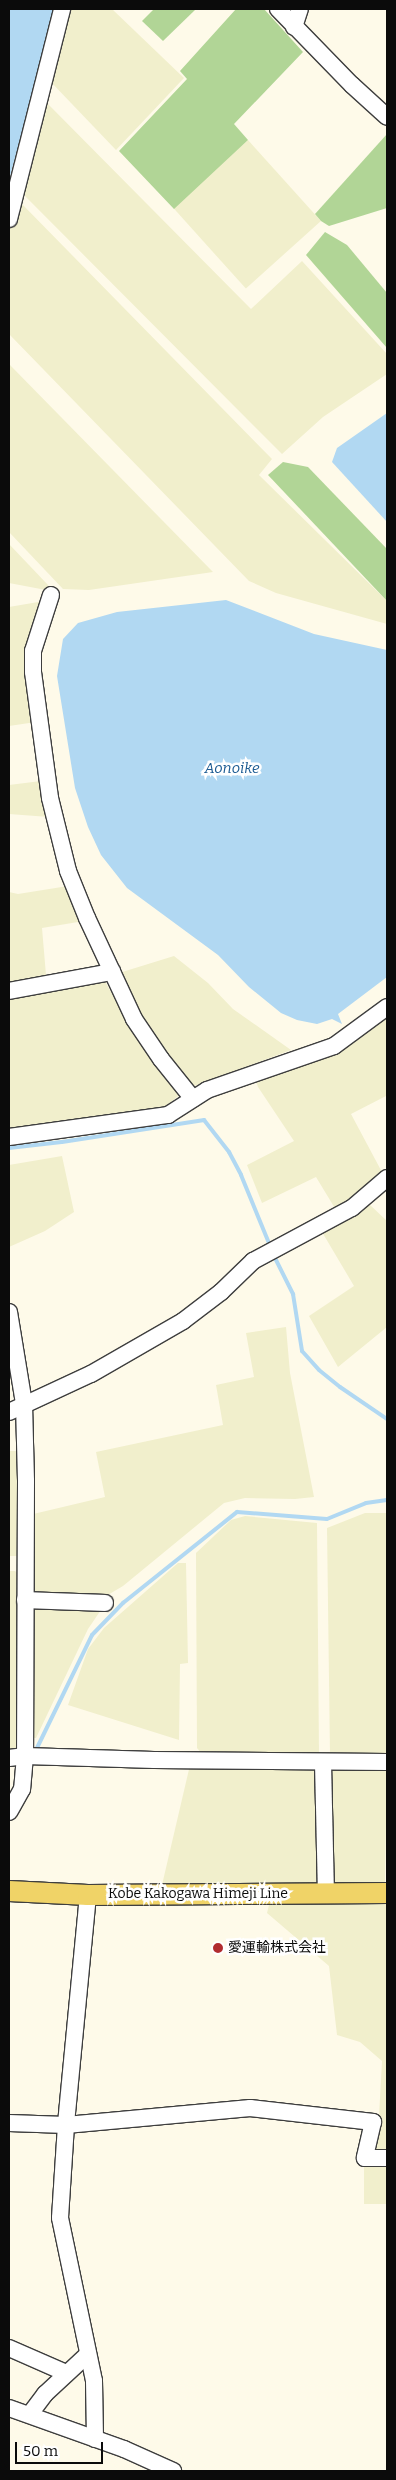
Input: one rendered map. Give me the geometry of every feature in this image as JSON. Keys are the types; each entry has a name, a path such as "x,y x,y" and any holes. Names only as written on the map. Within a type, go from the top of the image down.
{"main road":[{"name":"Kobe Kakogawa Himeji Line","path":"9,1891 88,1895 387,1893"}],"street":[{"path":"9,219 62,9"},
{"path":"278,9 294,27 387,117"},
{"path":"294,27 300,9"},
{"path":"51,595 33,651 33,672 50,798 68,870 134,1019 161,1059 194,1099"},
{"path":"9,991 112,972"},
{"path":"9,1137 168,1115 208,1090 334,1046 387,1007"},
{"path":"9,1412 90,1374 183,1321 221,1292 248,1264 270,1250 352,1208 387,1178"},
{"path":"9,1312 24,1404 26,1464 25,1756 22,1789 9,1812"},
{"path":"25,1600 105,1603"},
{"path":"9,1758 25,1756 323,1763 387,1762"},
{"path":"323,1763 326,1893"},
{"path":"88,1895 66,2125 60,2218 94,2381 95,2439"},
{"path":"9,2123 66,2125 250,2108 373,2122 364,2158 387,2158"},
{"path":"9,2348 66,2373"},
{"path":"30,2414 45,2394 88,2354"},
{"path":"9,2408 30,2414 173,2471"}],"shaded area":[{"path":"66,9 112,9 184,78 116,150 49,80"},
{"path":"45,101 251,309 302,261 387,354 387,374 323,417 282,454 19,190"},
{"path":"248,140 321,221 246,289 173,208"},
{"path":"20,202 272,459 259,475 387,601 387,624 276,593 249,581 9,334 9,233 17,203"},
{"path":"9,364 213,572 89,590 63,589 9,532"},
{"path":"9,544 48,585 46,590 9,583"},
{"path":"44,601 36,623 36,722 9,726 9,607"},
{"path":"41,781 49,817 9,814 9,785"},
{"path":"68,886 84,921 42,928 46,975 9,983 9,892 18,894"},
{"path":"174,956 208,983 233,1009 291,1050 194,1086 146,1031 119,973"},
{"path":"103,978 122,1011 182,1093 161,1110 9,1131 9,995"},
{"path":"387,1013 387,1098 386,1096 351,1114 383,1174 336,1210 316,1177 262,1203 247,1165 294,1141 258,1087 255,1078"},
{"path":"62,1156 74,1212 45,1231 9,1247 9,1165"},
{"path":"369,1204 387,1221 387,1327 338,1367 309,1316 354,1286 322,1232"},
{"path":"286,1327 290,1373 314,1497 295,1499 245,1498 224,1503 123,1586 106,1596 36,1596 31,1592 29,1515 105,1497 96,1452 223,1425 216,1385 254,1377 246,1333"},
{"path":"9,1451 21,1451 20,1552 17,1556 9,1556"},
{"path":"365,1513 387,1513 387,1756 330,1755 327,1528"},
{"path":"245,1516 317,1523 319,1754 202,1754 197,1748 196,1553 231,1520"},
{"path":"178,1563 186,1563 188,1663 180,1664 179,1740 68,1705 88,1649 104,1628"},
{"path":"9,1571 15,1571 21,1576 19,1747 9,1751"},
{"path":"34,1605 103,1607 88,1629 36,1738 31,1738 29,1613"},
{"path":"190,1765 318,1767 320,1883 162,1885"},
{"path":"329,1766 387,1767 385,1886 327,1885"},
{"path":"387,1900 387,2154 371,2155 379,2116 382,2061 360,2042 337,2035 329,1966 267,1913 270,1901"},
{"path":"364,2162 387,2162 387,2204 364,2204"}],"green space":[{"path":"154,9 196,9 163,41 142,21"},
{"path":"236,9 264,9 303,52 234,124 248,140 174,209 119,151 187,79 180,71"},
{"path":"387,134 387,208 329,226 321,221 315,214"},
{"path":"325,232 347,245 387,293 387,348 306,255"},
{"path":"283,462 308,467 387,549 387,601 268,475"}],"water":[{"path":"9,9 56,9 9,180"},
{"path":"387,413 387,522 332,462 337,448"},
{"name":"Aonoike","path":"226,600 314,634 387,650 387,977 338,1014 342,1024 332,1019 317,1024 297,1020 281,1013 249,987 218,955 127,888 101,855 88,827 75,788 57,676 63,639 78,623 117,612"}],"waterway":[{"path":"9,1148 62,1142 204,1120 229,1152 241,1175 271,1248"},
{"path":"273,1254 293,1294 302,1351 319,1370 340,1387 387,1419"},
{"path":"35,1752 92,1635 123,1603 237,1512 327,1519 366,1503 387,1500"}],"place":[{"name":"愛運輸株式会社","path":"218,1948"}]}
